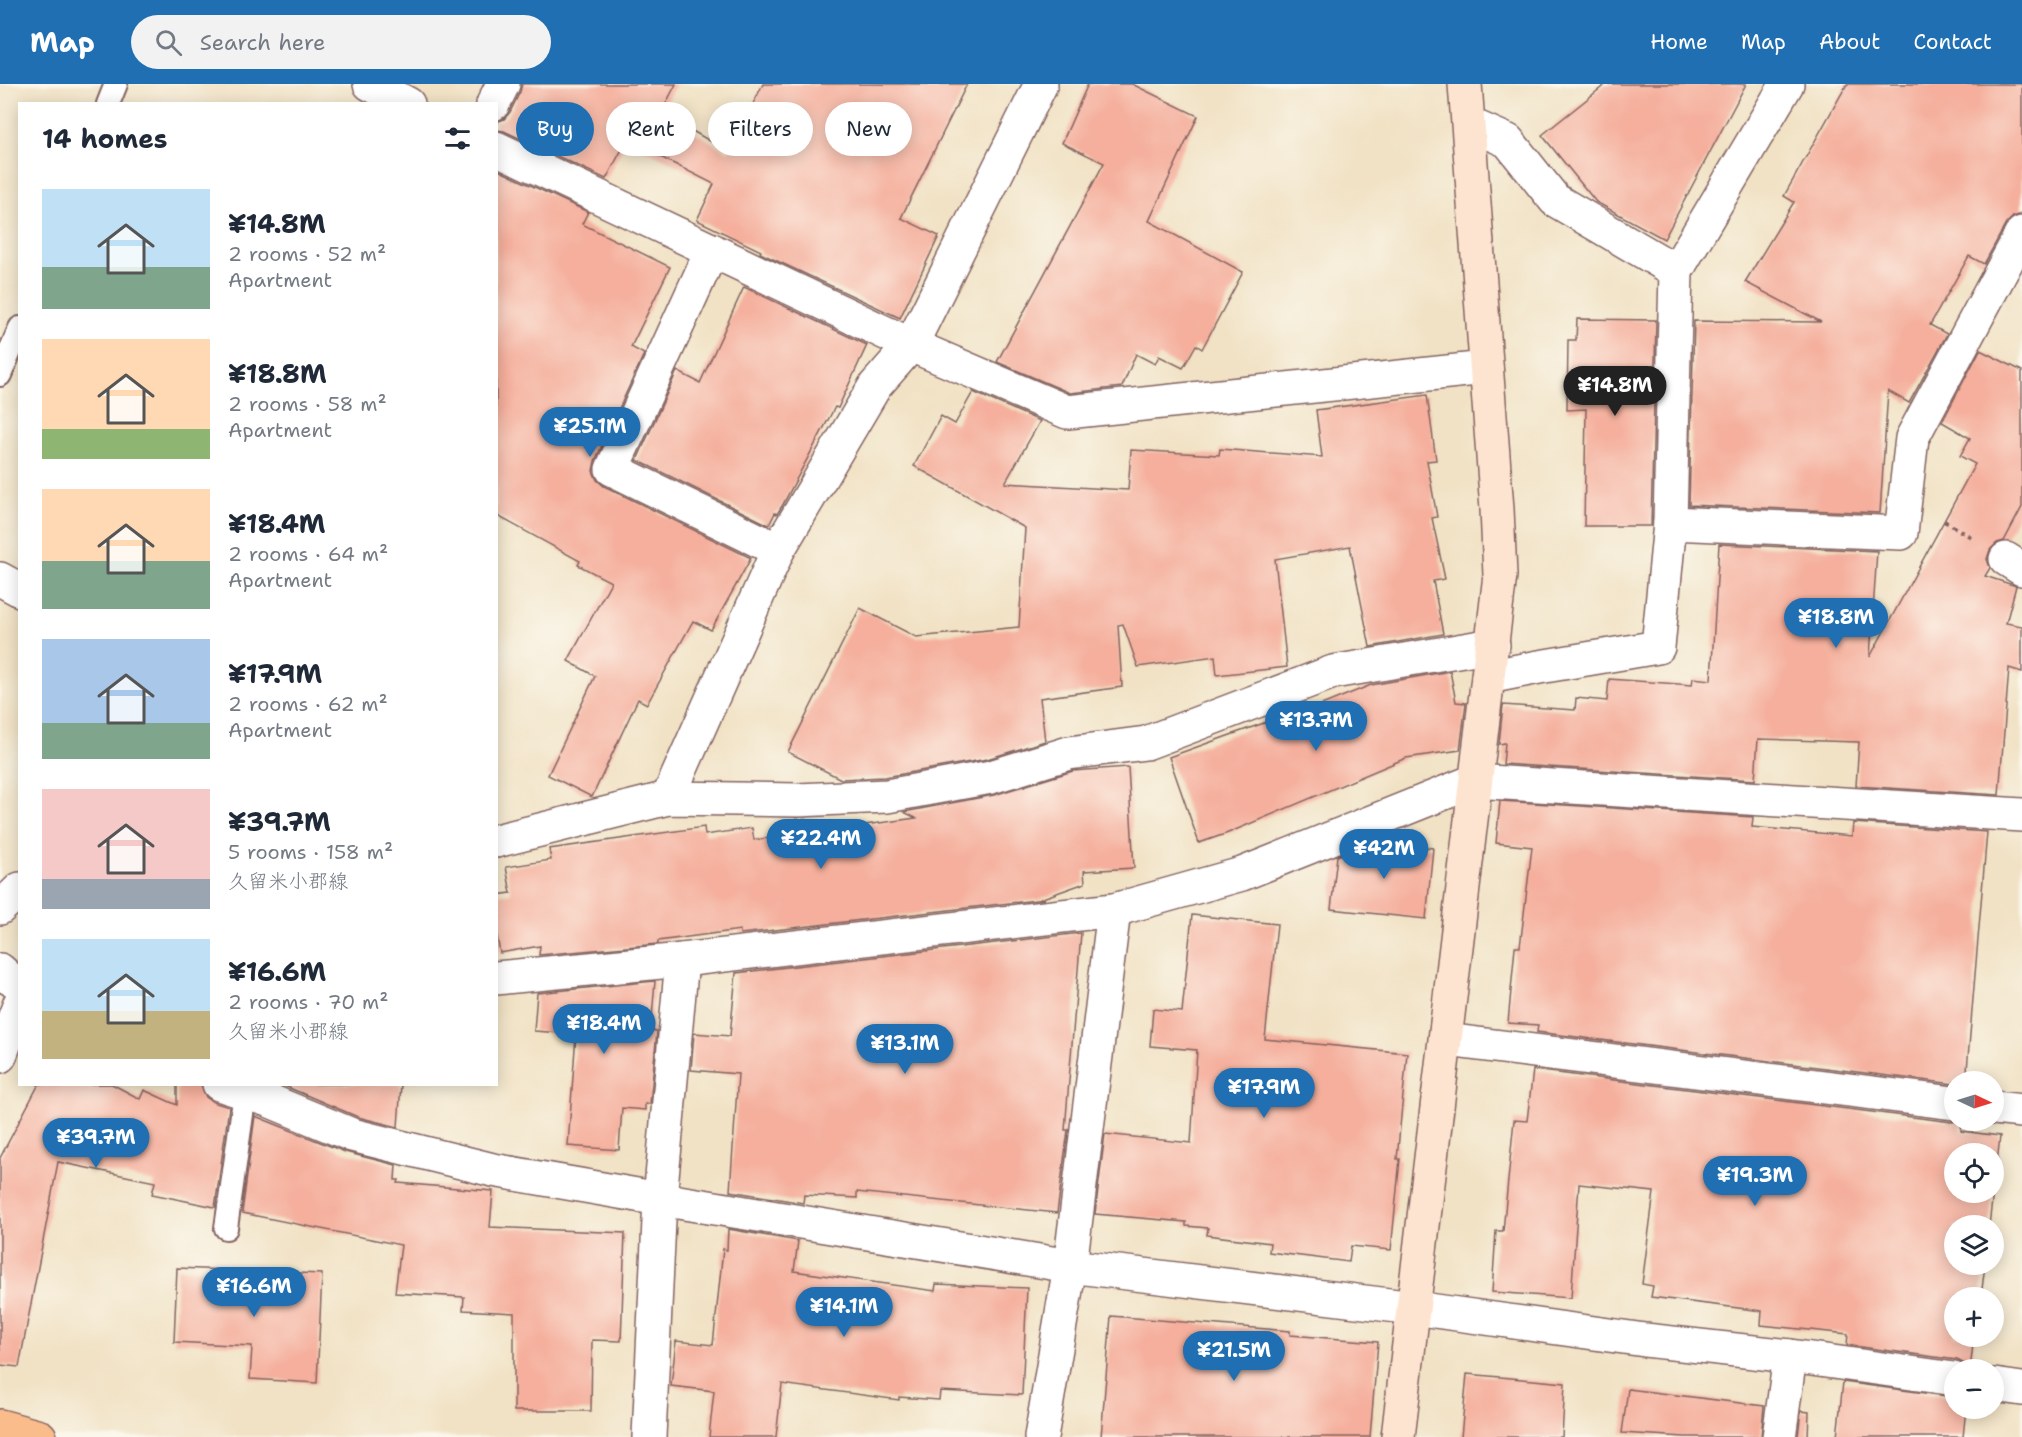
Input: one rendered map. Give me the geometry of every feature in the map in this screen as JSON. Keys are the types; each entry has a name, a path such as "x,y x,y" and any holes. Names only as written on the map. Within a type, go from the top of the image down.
{"main road":[{"path":"0,1426 40,1437"}],"street":[{"path":"370,84 404,102"},
{"path":"494,102 502,84"},
{"path":"668,798 778,550 875,386 911,345 1041,84"},
{"path":"1398,1437 1500,575 1465,84"},
{"path":"1488,677 1658,647 1670,523 1676,272 1787,84"},
{"path":"1468,124 1508,141 1555,200 1676,272"},
{"path":"498,149 911,345 1066,412 1486,368"},
{"path":"1670,523 1901,533 1912,438 2022,232"},
{"path":"712,250 612,469 778,550"},
{"path":"0,579 18,589"},
{"path":"498,840 668,798 798,800 899,794 991,777 1069,753 1146,743 1332,672 1493,645"},
{"path":"498,978 682,960 1114,910 1242,874 1474,781 2022,815"},
{"path":"0,908 18,891"},
{"path":"1041,1437 1070,1266 1114,910"},
{"path":"650,1437 660,1199 682,960"},
{"path":"0,970 9,978 18,981"},
{"path":"0,1056 18,1008"},
{"path":"1446,1040 1944,1102"},
{"path":"250,1090 352,1135 493,1170 660,1199 1070,1266 1414,1308 1645,1340 1790,1356 1944,1378"},
{"path":"2004,1109 2022,1112"},
{"path":"1779,1437 1790,1356"},
{"path":"2004,1386 2022,1389"}],"lane":[{"path":"109,102 116,84"},
{"path":"0,375 18,333"},
{"path":"226,1228 250,1090"}],"path":[{"path":"1905,497 2014,564"}],"building":[{"path":"522,84 676,84 667,102 606,102 606,156 618,156 606,179 557,156 594,156 594,102 516,102 516,137 498,130 498,121 504,119 510,112"},
{"path":"763,84 967,84 901,218 939,236 900,318 760,253 761,251 697,220 714,184 659,156 696,156 696,133 708,140 708,156 813,156 813,102 754,102"},
{"path":"1088,84 1132,84 1198,116 1149,221 1243,272 1202,349 1196,345 1183,368 1159,356 1155,364 1136,354 1122,387 1070,393 997,362 1104,163 1062,143"},
{"path":"1606,84 1746,84 1664,239 1596,202 1542,135"},
{"path":"1847,84 2022,84 2022,214 2013,217 2006,224 1984,264 1969,256 1930,325 1947,334 1909,403 1888,391 1880,513 1689,505 1694,321 1821,322 1745,282 1794,202 1784,196"},
{"path":"498,170 588,212 582,224 670,267 631,347 644,354 595,461 593,471 597,480 604,486 751,558 711,630 693,621 647,704 638,699 592,797 548,775 595,676 568,661 611,582 578,565 580,561 498,516"},
{"path":"744,287 867,345 838,408 835,407 782,506 777,514 775,513 769,525 637,460 677,371 700,383"},
{"path":"1577,319 1656,320 1651,526 1584,526 1586,409 1567,410 1568,340 1576,340"},
{"path":"1980,350 2022,371 2022,507 2004,541 1997,543 1990,550 1987,559 1990,568 1985,576 2016,586 2006,623 2022,626 2022,672 2009,668 1999,795 1856,786 1859,742 1758,739 1755,780 1503,764 1505,743 1499,744 1503,705 1575,710 1576,698 1607,701 1609,679 1692,685 1693,678 1711,680 1719,544 1877,551 1870,657 1975,464 1960,456 1970,438 1942,422"},
{"path":"973,392 1040,421 1005,483 1128,490 1131,450 1219,455 1220,449 1322,457 1316,410 1427,395 1436,460 1427,461 1437,517 1432,518 1445,579 1433,581 1443,634 1370,647 1350,546 1275,559 1287,667 1217,675 1215,656 1138,667 1123,624 1118,625 1122,687 1040,698 1045,741 987,759 885,777 841,779 788,752 860,608 916,637 1019,627 1025,528 914,466 941,416 955,424"},
{"path":"1450,671 1456,702 1466,703 1460,750 1406,758 1199,843 1169,757 1292,713 1292,717 1371,685"},
{"path":"1128,767 1134,868 1084,871 1085,883 1040,899 1045,899 740,934 740,930 658,941 658,944 539,955 540,946 500,953 498,895 511,893 506,867 551,860 549,849 704,827 705,835 752,828 754,840 916,818 904,812 994,795 1073,771"},
{"path":"1500,801 1753,817 1752,827 1852,836 1853,823 1987,832 1967,1071 1944,1071 1944,1083 1537,1032 1538,1025 1508,1023 1515,947 1520,947 1532,847 1496,843"},
{"path":"1373,842 1433,848 1426,919 1331,909 1337,856"},
{"path":"1192,915 1277,924 1265,1039 1407,1053 1391,1250 1351,1246 1349,1262 1269,1252 1270,1243 1207,1235 1208,1228 1186,1226 1186,1222 1095,1214 1105,1134 1191,1143 1197,1050 1150,1046 1153,1009 1182,1012"},
{"path":"1081,933 1065,1130 1068,1130 1057,1213 857,1192 857,1198 804,1195 803,1203 730,1191 738,1074 691,1070 694,1033 730,1036 736,973"},
{"path":"655,981 651,1030 657,1031 650,1104 645,1104 645,1110 622,1108 619,1150 568,1146 576,1034 534,1031 537,993"},
{"path":"1533,1070 1944,1121 1944,1131 2000,1136 1999,1143 1944,1143 1944,1203 1992,1203 1990,1215 1944,1215 1944,1275 1984,1275 1982,1287 1944,1287 1944,1347 1973,1347 1971,1359 1950,1359 1847,1345 1848,1334 1761,1325 1762,1311 1651,1297 1653,1286 1642,1284 1654,1192 1579,1184 1571,1298 1492,1292 1496,1231 1503,1231 1514,1120 1527,1121"},
{"path":"38,1086 116,1086 140,1099 144,1090 177,1105 177,1086 202,1086 206,1097 229,1107 215,1207 152,1194 155,1182 58,1162 19,1367 0,1365 0,1158"},
{"path":"285,1086 401,1086 398,1127 358,1117"},
{"path":"255,1116 345,1152 396,1165 395,1180 399,1180 398,1183 493,1191 490,1227 625,1233 621,1341 592,1340 591,1411 514,1411 514,1313 463,1310 464,1297 395,1293 401,1245 242,1213"},
{"path":"728,1229 798,1241 794,1271 935,1291 936,1284 1027,1288 1022,1395 940,1391 939,1400 899,1397 899,1400 782,1384 776,1437 709,1437 714,1391 671,1386 676,1341 713,1345 723,1249 727,1250"},
{"path":"177,1268 322,1274 317,1383 250,1379 252,1346 174,1342"},
{"path":"1111,1316 1290,1331 1290,1335 1378,1342 1370,1437 1101,1437"},
{"path":"1467,1374 1565,1383 1562,1437 1461,1437"},
{"path":"1843,1382 1944,1396 1944,1419 1965,1419 1963,1437 1837,1437"},
{"path":"1628,1389 1764,1406 1761,1437 1685,1437 1622,1433"},
{"path":"1801,1411 1809,1412 1808,1437 1798,1437"}]}
